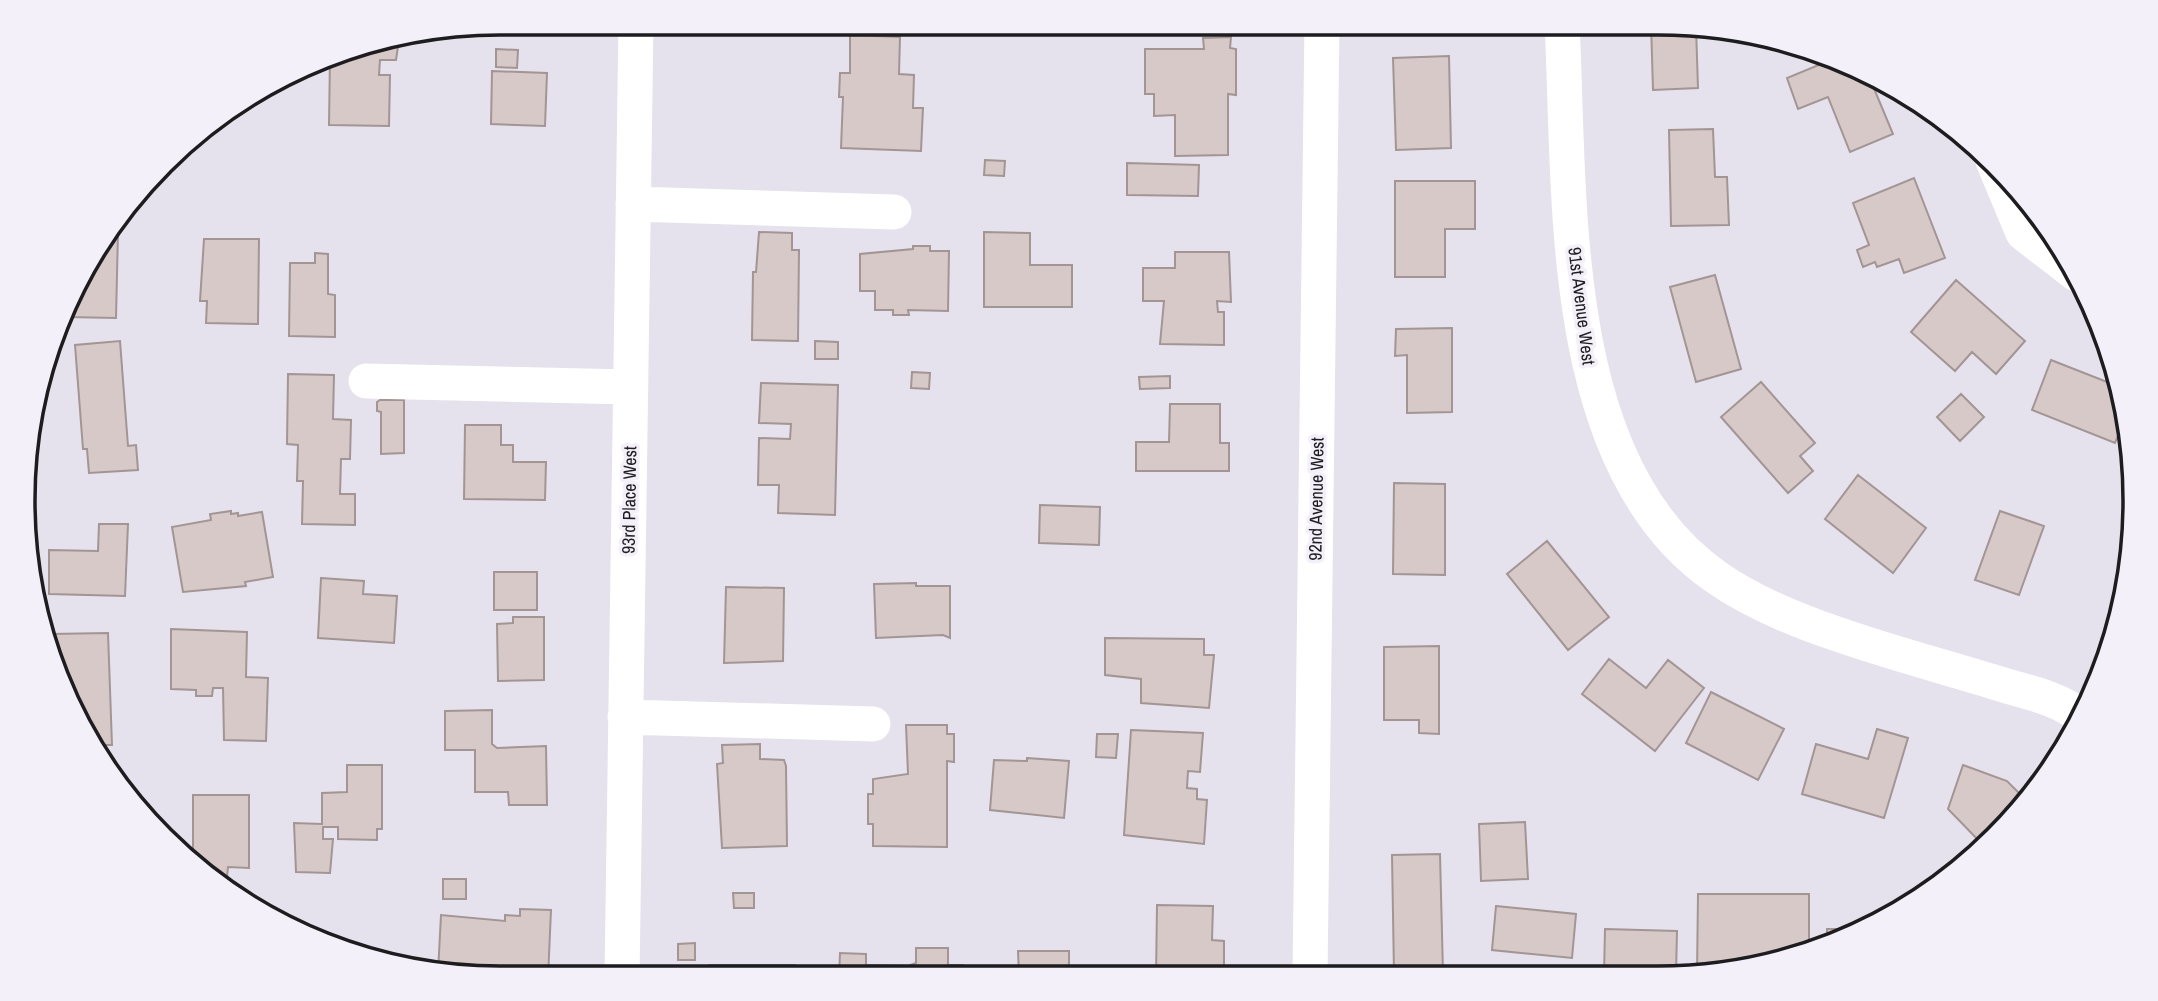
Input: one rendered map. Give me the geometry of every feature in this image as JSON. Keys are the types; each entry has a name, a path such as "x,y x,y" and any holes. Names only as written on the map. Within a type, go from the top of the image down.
{"street":[{"name":"93rd Place West","path":"622,966 636,35"},
{"name":"92nd Avenue West","path":"1310,966 1322,35"},
{"name":"91st Avenue West","path":"1563,35 1573,229 1587,360 1603,414 1625,470 1651,511 1681,548 1717,578 1796,619 2025,691 2072,712"},
{"path":"2007,194 2023,233 2054,257"},
{"path":"633,204 894,212"},
{"path":"366,381 630,387"},
{"path":"625,717 873,724"}],"building":[{"path":"850,35 900,37 899,74 914,75 913,108 923,108 921,151 841,148 843,97 839,97 840,73 850,73"},
{"path":"1651,35 1696,37 1698,88 1653,90"},
{"path":"1231,37 1230,48 1236,49 1236,95 1228,94 1228,155 1175,156 1175,115 1154,116 1154,94 1145,94 1145,49 1204,49 1203,38"},
{"path":"398,47 396,60 380,60 379,75 390,75 389,126 329,125 330,67"},
{"path":"496,49 518,50 517,68 496,67"},
{"path":"1449,56 1451,148 1396,150 1393,58"},
{"path":"1820,64 1874,89 1893,134 1850,152 1828,97 1798,109 1787,78"},
{"path":"492,71 547,73 545,126 491,124"},
{"path":"1713,129 1715,177 1727,177 1729,225 1671,226 1669,130"},
{"path":"985,160 1005,161 1004,176 984,175"},
{"path":"1127,163 1199,165 1198,196 1127,195"},
{"path":"1914,178 1945,258 1904,273 1899,259 1877,267 1875,262 1863,267 1857,250 1869,245 1853,203"},
{"path":"1395,181 1475,181 1475,229 1445,229 1445,277 1395,277"},
{"path":"759,232 792,233 792,250 799,250 798,341 752,340 753,272 756,272"},
{"path":"984,232 1030,233 1030,265 1072,265 1072,307 984,307"},
{"path":"118,235 116,318 72,317 97,268"},
{"path":"204,239 259,239 258,324 206,323 207,301 200,301"},
{"path":"913,246 930,246 930,251 949,251 948,311 908,310 909,315 893,315 893,310 875,310 875,291 860,291 860,254 913,249"},
{"path":"1175,252 1229,252 1231,302 1217,301 1218,312 1224,312 1224,345 1160,344 1164,301 1143,301 1143,268 1175,268"},
{"path":"315,253 328,254 328,294 335,295 335,337 289,336 290,263 315,263"},
{"path":"1715,275 1741,369 1696,382 1670,287"},
{"path":"1956,280 2025,341 1996,374 1972,352 1955,371 1911,332"},
{"path":"1452,328 1452,412 1407,413 1407,355 1395,356 1396,329"},
{"path":"120,341 128,446 136,445 138,470 89,473 87,449 83,449 75,345"},
{"path":"815,341 838,342 838,359 815,359"},
{"path":"2051,360 2107,382 2118,435 2115,443 2032,410"},
{"path":"912,372 930,373 929,389 911,388"},
{"path":"288,374 334,375 333,419 351,420 350,459 341,459 340,494 355,494 355,525 302,524 303,481 297,481 298,445 287,444"},
{"path":"1170,376 1170,388 1140,389 1139,377"},
{"path":"1761,382 1815,443 1800,456 1813,471 1788,493 1721,417"},
{"path":"761,383 838,385 835,515 778,513 779,485 758,485 759,438 790,439 791,424 759,423"},
{"path":"1961,394 1984,417 1960,441 1937,417"},
{"path":"404,400 404,453 381,454 381,412 377,411 377,402"},
{"path":"1170,404 1220,404 1220,443 1229,443 1229,471 1136,471 1136,442 1169,442"},
{"path":"465,425 501,425 501,445 513,445 513,462 546,462 545,500 464,499"},
{"path":"1858,475 1926,528 1893,573 1825,519"},
{"path":"1394,483 1445,484 1445,575 1393,574"},
{"path":"1040,505 1100,507 1099,545 1039,543"},
{"path":"231,511 231,514 238,513 238,516 262,512 273,577 245,582 246,586 183,592 172,527 211,520 210,514"},
{"path":"2000,511 2044,526 2019,595 1975,580"},
{"path":"99,524 128,524 125,596 49,594 49,550 98,551"},
{"path":"1547,541 1609,617 1568,650 1507,574"},
{"path":"494,572 537,572 537,610 494,610"},
{"path":"321,578 364,581 363,594 397,596 394,643 318,638"},
{"path":"916,583 916,586 950,586 950,638 943,635 876,638 874,584"},
{"path":"726,587 784,588 783,661 724,663"},
{"path":"513,617 544,617 544,680 498,681 497,624 513,623"},
{"path":"171,629 247,632 246,677 268,678 266,741 224,740 223,688 213,688 212,696 196,696 196,690 171,689"},
{"path":"108,633 112,745 104,745 83,706 70,679 55,634"},
{"path":"1105,638 1204,639 1204,655 1214,655 1209,708 1141,703 1141,679 1105,675"},
{"path":"1439,646 1439,734 1419,733 1419,720 1384,720 1384,647"},
{"path":"1609,659 1646,688 1668,660 1704,688 1655,751 1582,694"},
{"path":"1711,692 1784,729 1758,780 1686,743"},
{"path":"492,710 492,744 497,748 546,746 547,805 509,805 508,792 475,792 475,750 445,750 445,711"},
{"path":"906,725 947,725 947,734 954,734 954,762 947,761 947,847 873,846 873,824 868,824 868,794 873,794 873,779 908,774"},
{"path":"1877,729 1908,738 1884,818 1802,794 1816,744 1868,759"},
{"path":"1131,730 1203,733 1200,772 1188,771 1187,788 1197,789 1197,799 1207,800 1204,844 1124,835"},
{"path":"1097,734 1118,734 1116,758 1096,757"},
{"path":"760,744 760,759 784,760 786,766 787,846 722,848 717,764 723,763 722,745"},
{"path":"1027,758 1069,761 1064,818 990,810 994,760 1027,761"},
{"path":"347,765 382,765 382,829 377,829 377,840 338,839 338,827 323,827 323,839 333,839 330,873 296,872 294,823 322,824 322,793 347,792"},
{"path":"1963,765 2007,781 2019,793 1977,839 1948,809"},
{"path":"193,795 249,795 249,868 228,867 227,877 193,849"},
{"path":"1525,822 1528,879 1481,881 1479,824"},
{"path":"1440,854 1443,966 1394,966 1392,855"},
{"path":"443,879 466,879 466,899 443,899"},
{"path":"733,893 754,893 754,908 734,908"},
{"path":"1698,894 1809,894 1809,940 1748,957 1697,964"},
{"path":"1157,905 1213,906 1212,940 1224,941 1224,966 1156,966"},
{"path":"1496,906 1576,914 1572,958 1492,950"},
{"path":"520,909 551,910 549,966 439,962 441,915 505,921 505,915 520,916"},
{"path":"1605,929 1677,931 1676,965 1604,966"},
{"path":"1827,929 1840,929 1836,931 1827,934"},
{"path":"695,943 695,960 678,960 678,944"},
{"path":"916,948 948,948 948,965 963,966 908,966 916,963"},
{"path":"1018,951 1069,951 1069,966 1019,966"},
{"path":"840,953 866,954 866,965 908,966 839,966"},
{"path":"709,965 795,965 795,966"}]}
